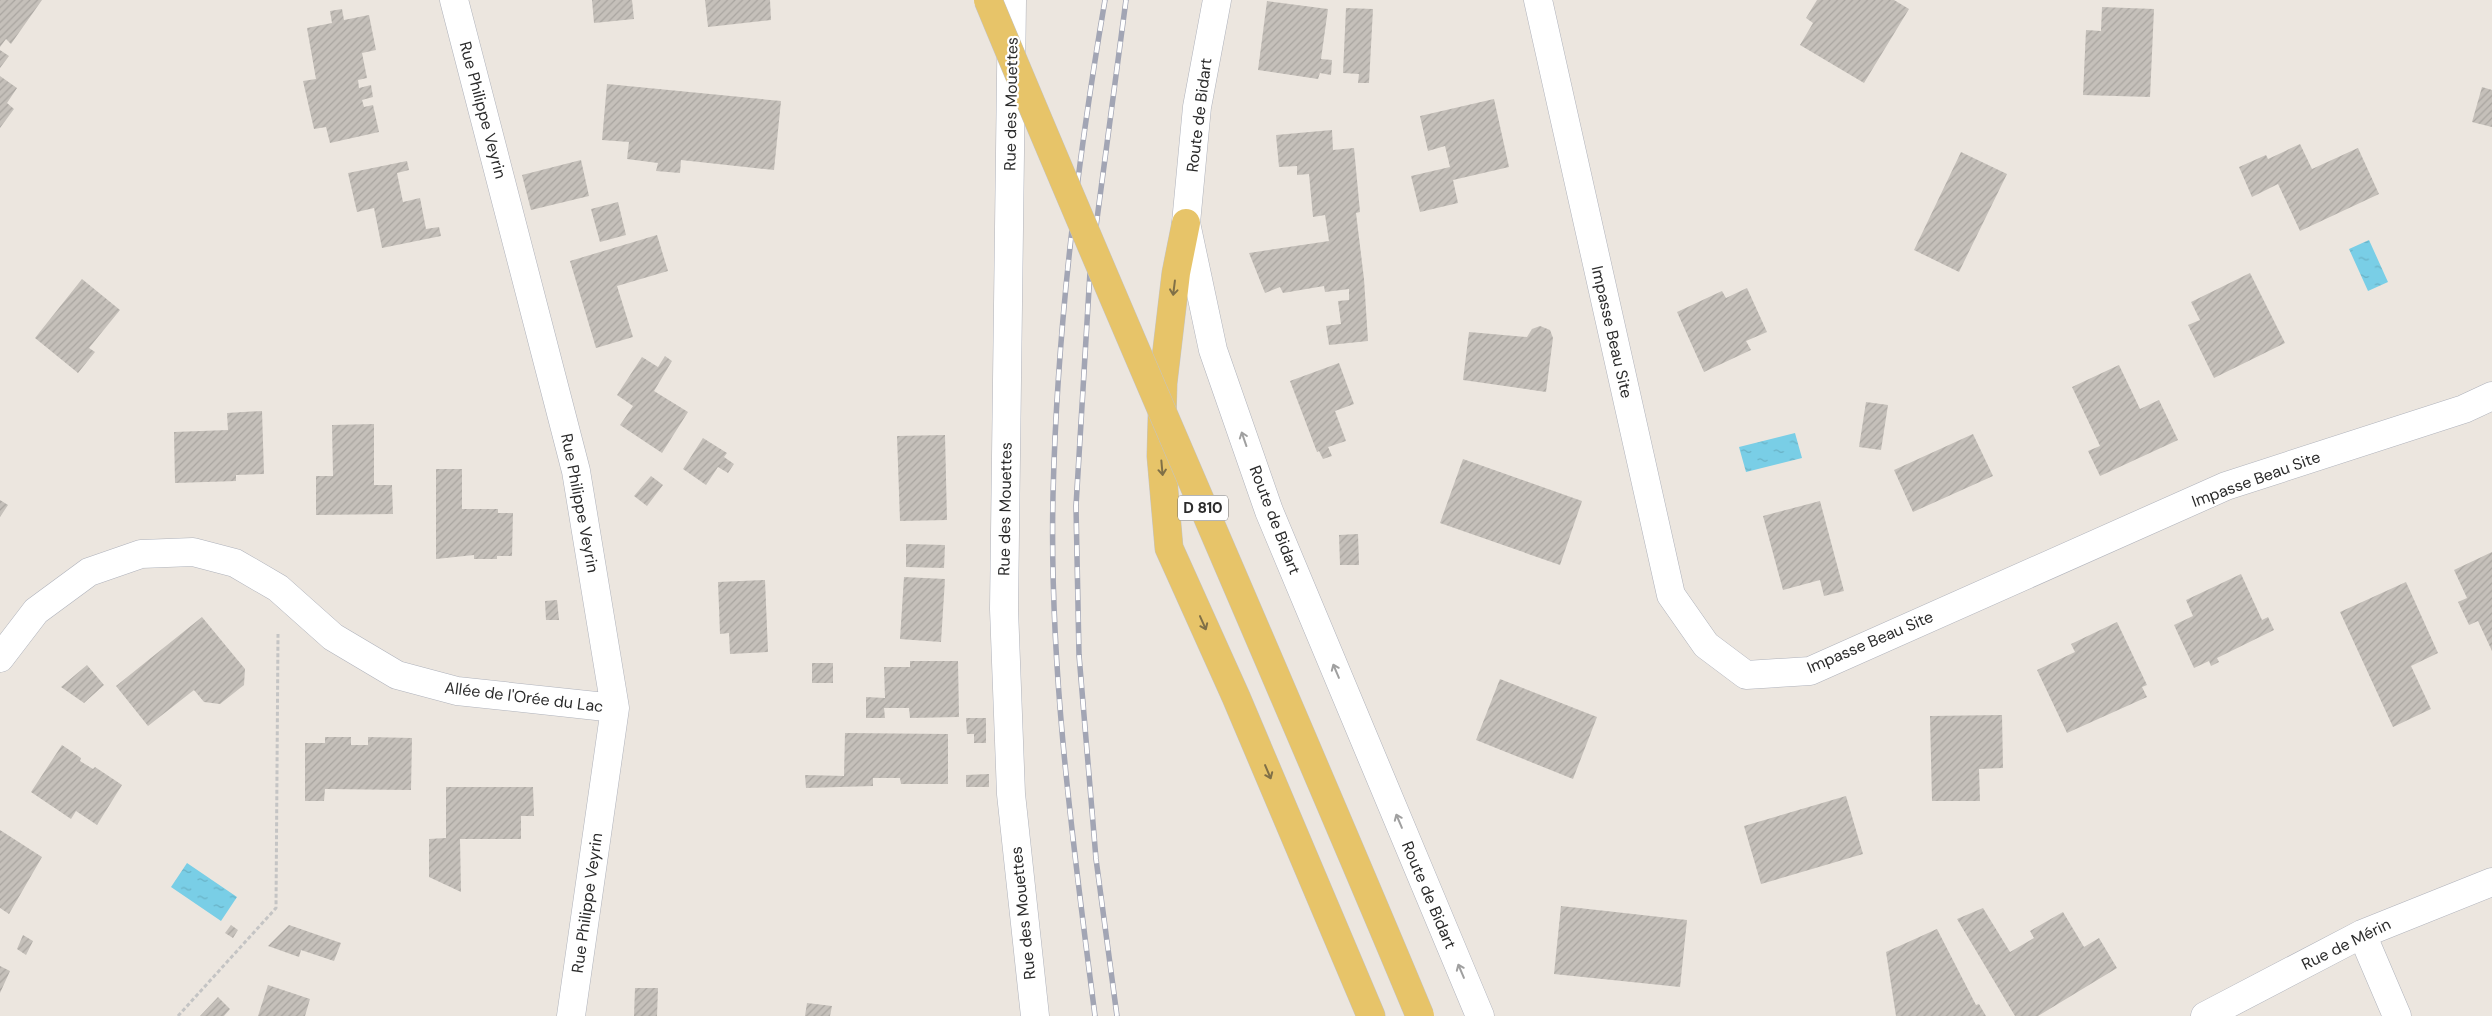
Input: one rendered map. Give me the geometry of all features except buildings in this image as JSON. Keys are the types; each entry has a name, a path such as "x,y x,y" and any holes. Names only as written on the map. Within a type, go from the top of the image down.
{"main road":[{"name":"D 810","path":"988,0 1141,366 1317,769 1420,1016"},
{"path":"1186,223 1176,273 1163,383 1161,456 1169,548 1236,697 1371,1016"}],"street":[{"name":"Rue Philippe Veyrin","path":"454,0 576,471 615,708 571,1016"},
{"name":"Rue des Mouettes","path":"1012,0 1004,608 1011,794 1035,1016"},
{"name":"Route de Bidart","path":"1217,0 1197,107 1186,223 1213,350 1269,511 1480,1016"},
{"name":"Impasse Beau Site","path":"1538,0 1671,595 1706,645 1746,675 1810,671 2226,486 2464,409 2492,396"},
{"name":"Allée de l'Orée du Lac","path":"0,658 36,611 89,572 141,554 193,552 235,563 278,588 333,638 397,675 457,691 615,708"},
{"name":"Rue de Mérin","path":"2205,1016 2362,934 2492,882"},
{"path":"2362,934 2397,1016"}],"path":[{"path":"178,1016 276,908 278,588"}],"water":[{"path":"2369,240 2388,282 2368,291 2349,249"},
{"path":"1795,433 1802,458 1746,472 1739,447"},
{"path":"187,863 237,897 221,921 171,887"}],"railway":[{"path":"1095,1016 1064,756 1055,626 1053,495 1059,371 1070,247 1077,185 1105,0"},
{"path":"1117,1016 1096,859 1079,655 1076,506 1090,272 1126,0"}]}
